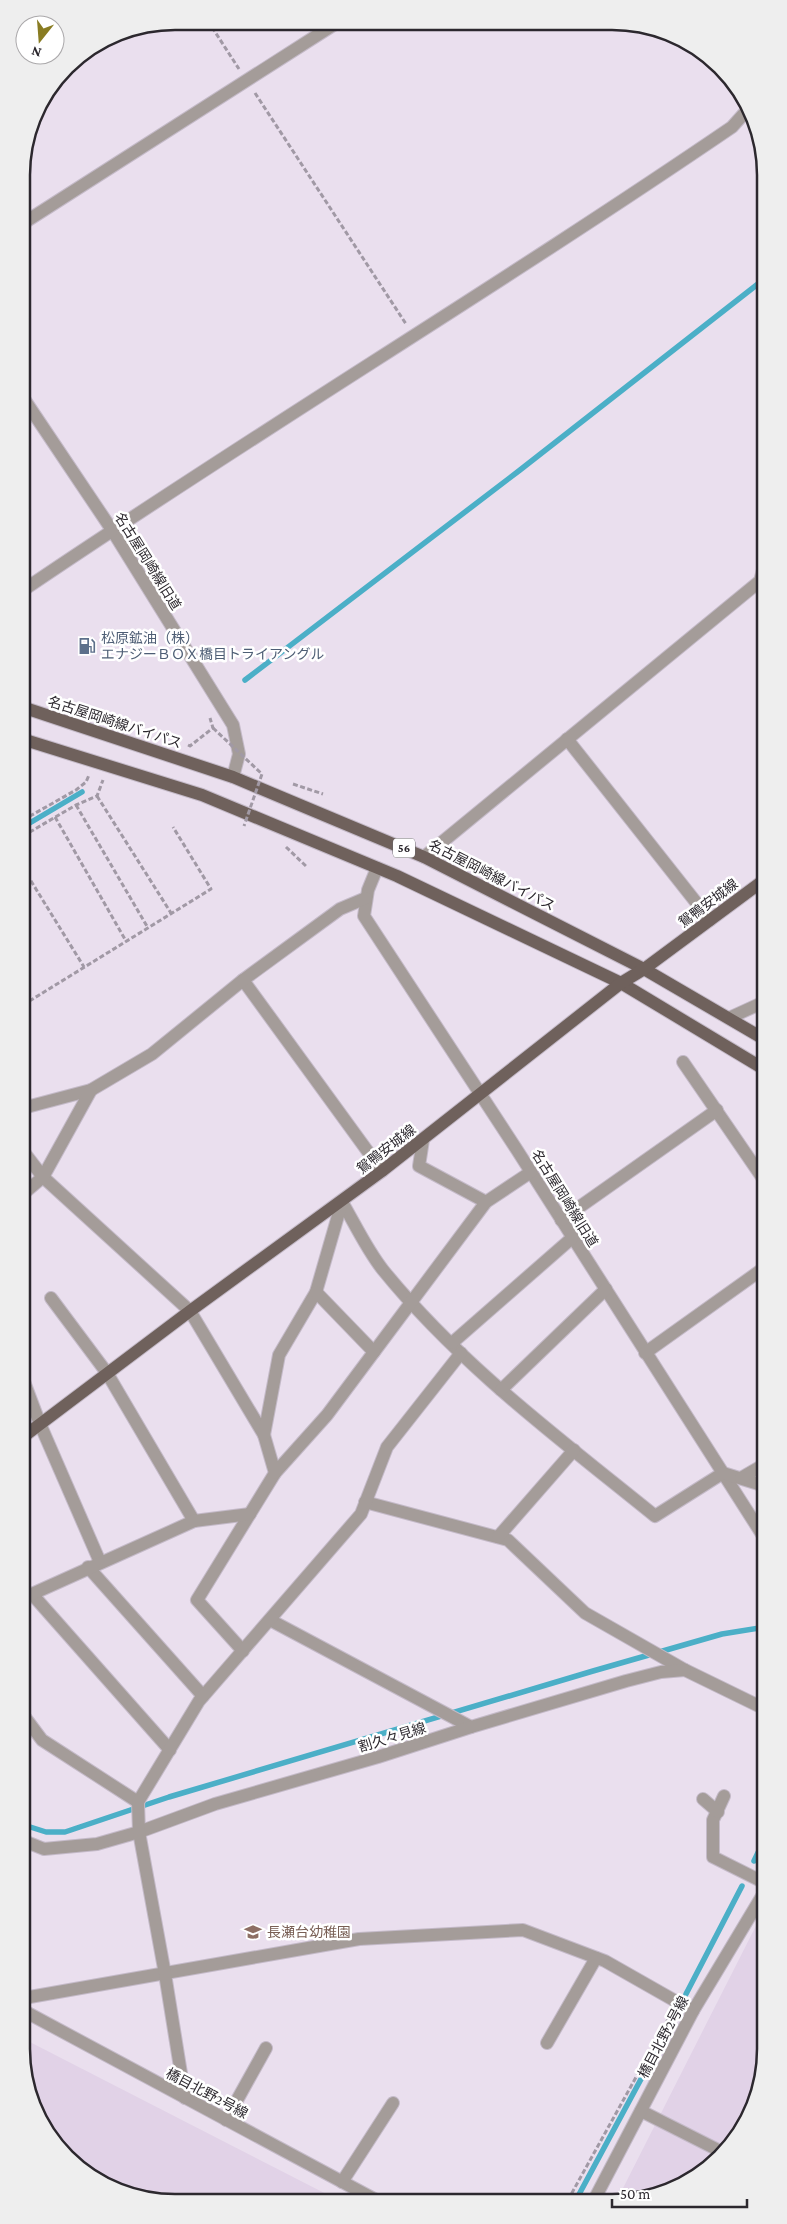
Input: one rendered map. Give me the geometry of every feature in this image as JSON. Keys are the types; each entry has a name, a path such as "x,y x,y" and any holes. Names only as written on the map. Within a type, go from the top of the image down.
{"main road":[{"name":"名古屋岡崎線バイパス","path":"30,710 233,776 424,856 644,969 757,1036"},
{"name":"56","path":"30,741 202,795 377,868 621,983 757,1065"},
{"name":"鴛鴨安城線","path":"30,1432 190,1311 342,1202 621,983 644,969 757,885"}],"street":[{"path":"30,219 325,30"},
{"path":"30,586 112,530 605,213 732,126 743,114"},
{"name":"名古屋岡崎線旧道","path":"30,408 112,530 233,725 238,754 233,776"},
{"path":"424,856 757,582"},
{"path":"567,739 710,920"},
{"name":"名古屋岡崎線旧道","path":"377,868 366,898 364,916 531,1172 757,1526"},
{"path":"30,1106 91,1090 152,1054 243,980 340,909 366,898"},
{"path":"243,980 382,1171"},
{"path":"729,1018 757,1005"},
{"path":"683,1062 757,1170"},
{"path":"30,1188 43,1177 91,1090"},
{"path":"561,1220 716,1110"},
{"path":"423,1140 419,1166 486,1202"},
{"path":"30,1159 43,1177 190,1311 264,1434 275,1473"},
{"path":"243,1651 197,1600 275,1473 327,1415 486,1202 531,1172"},
{"path":"264,1434 279,1355 316,1292 342,1202"},
{"path":"342,1202 382,1269 452,1343 501,1390 655,1516 723,1473 757,1483"},
{"path":"452,1343 572,1238"},
{"path":"645,1353 757,1273"},
{"path":"501,1390 606,1289"},
{"path":"316,1292 374,1352"},
{"path":"51,1298 107,1373 194,1521"},
{"path":"184,2098 165,1974 139,1832 138,1802 204,1696 362,1514 387,1447 461,1352"},
{"path":"30,1398 94,1564 204,1696"},
{"path":"498,1537 574,1450"},
{"path":"741,1478 757,1469"},
{"path":"365,1502 508,1540 585,1613 685,1670 757,1705"},
{"path":"30,1593 194,1521 250,1514"},
{"path":"30,1596 170,1750"},
{"path":"270,1620 471,1727"},
{"name":"割久々見線","path":"30,1843 44,1849 97,1844 139,1832 215,1804 378,1757 626,1681 661,1672 685,1670"},
{"path":"30,1724 42,1740 138,1802"},
{"path":"724,1796 713,1820 713,1857 757,1879"},
{"path":"704,1799 718,1812"},
{"name":"橋目北野2号線","path":"597,2194 693,2011 757,1904"},
{"path":"30,1997 359,1939 523,1930 596,1958 678,2001 693,2011"},
{"path":"547,2043 596,1958"},
{"name":"橋目北野2号線","path":"30,2014 365,2194"},
{"path":"226,2120 266,2048"},
{"path":"342,2182 393,2103"},
{"path":"642,2111 716,2149"}],"path":[{"path":"213,30 414,336"},
{"path":"208,712 213,728 262,774 244,826"},
{"path":"184,744 190,746 213,728"},
{"path":"30,816 76,790 86,782 90,774"},
{"path":"30,831 76,805 97,796 104,779"},
{"path":"97,796 171,914"},
{"path":"76,805 148,928"},
{"path":"55,817 126,941"},
{"path":"30,1001 211,889 172,827"},
{"path":"30,879 84,967"},
{"path":"571,2194 678,2001"}],"shaded area":[{"path":"757,1924 757,2058 754,2077 742,2113 721,2144 707,2158 684,2175 649,2189 620,2194"},
{"path":"30,2042 326,2194 166,2194 147,2191 111,2179 80,2158 60,2137 49,2121 35,2086 31,2068"}],"waterway":[{"path":"245,680 520,470 757,285"},
{"path":"30,823 82,792"},
{"path":"30,1827 46,1832 65,1832 169,1797 593,1671 722,1634 757,1628"},
{"path":"754,1861 757,1855"},
{"path":"686,1994 742,1886"},
{"path":"579,2194 676,2014"}],"place":[{"name":"松原鉱油（株） エナジーＢＯＸ橋目トライアングル","path":"87,646"},
{"name":"長瀬台幼稚園","path":"253,1932"}]}
